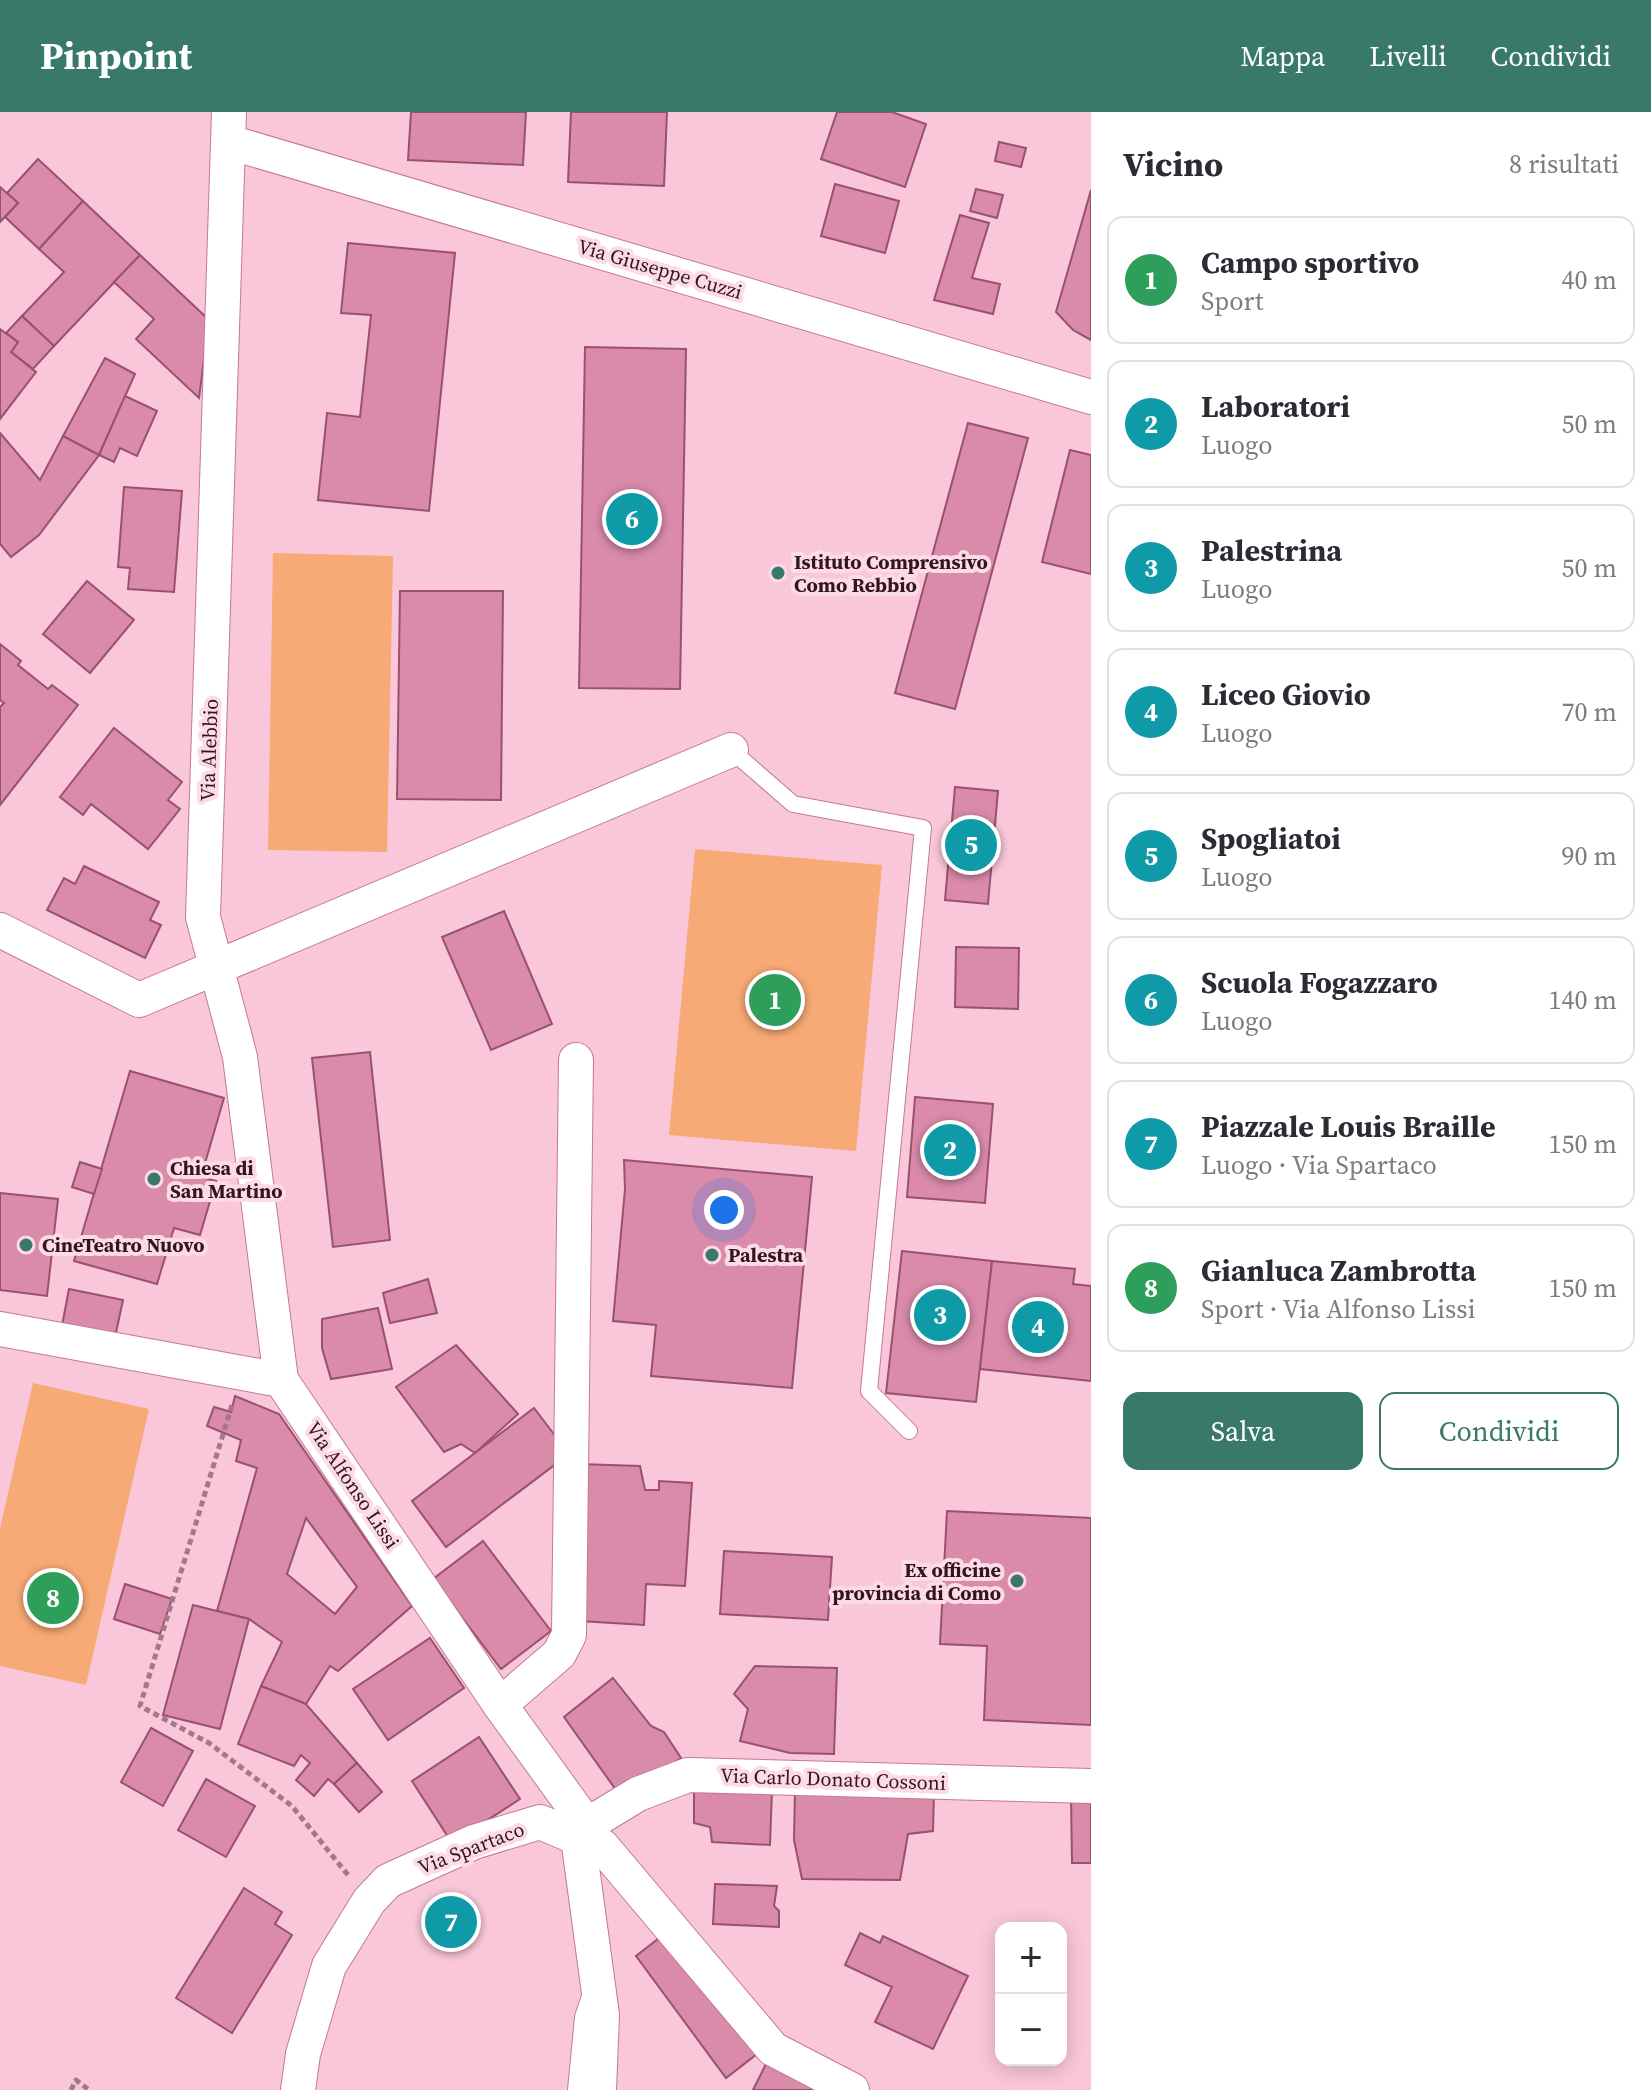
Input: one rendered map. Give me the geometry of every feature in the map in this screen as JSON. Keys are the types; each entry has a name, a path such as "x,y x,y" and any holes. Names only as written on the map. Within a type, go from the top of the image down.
{"street":[{"name":"Via Giuseppe Cuzzi","path":"229,127 1091,397"},
{"name":"Via Alebbio","path":"229,127 203,917 240,1057 281,1380"},
{"path":"0,930 139,1000 731,750"},
{"path":"500,1705 559,1654 569,1635 576,1060"},
{"path":"0,1329 281,1380"},
{"name":"Via Alfonso Lissi","path":"281,1380 589,1836 773,2049 852,2090"},
{"name":"Via Carlo Donato Cossoni","path":"589,1836 638,1794 688,1775 1091,1786"},
{"name":"Via Spartaco","path":"298,2090 303,2054 329,1966 369,1901 388,1881 487,1838 540,1822 589,1836"},
{"path":"589,1836 596,1975 602,2015 599,2090"}],"lane":[{"path":"731,750 793,804 923,828 869,1391 909,1431"},
{"path":"576,2090 583,2017 596,1975"}],"path":[{"path":"238,1371 235,1396 140,1706 209,1743 292,1806 369,1901"},
{"path":"71,2090 76,2080 89,2090"}],"shaded area":[{"path":"273,553 393,556 387,852 268,850"},
{"path":"695,849 882,865 856,1151 669,1135"},
{"path":"33,1383 149,1409 86,1685 0,1666 0,1529"}],"building":[{"path":"411,112 526,112 523,165 408,160"},
{"path":"571,112 667,112 664,186 568,182"},
{"path":"837,112 892,112 926,124 905,187 821,159"},
{"path":"999,142 1026,148 1021,167 995,161"},
{"path":"38,159 83,201 39,249 5,217 18,203 7,193"},
{"path":"835,184 899,201 885,253 821,236"},
{"path":"0,187 18,203 0,222"},
{"path":"976,189 1003,195 997,218 970,211"},
{"path":"1091,190 1091,340 1073,330 1056,312"},
{"path":"83,201 140,255 54,346 22,316 64,272 39,249"},
{"path":"960,215 989,223 972,278 1000,284 993,314 934,300"},
{"path":"348,243 455,253 429,511 318,500 327,413 360,417 371,315 341,313"},
{"path":"140,255 209,320 199,398 136,339 154,319 114,282"},
{"path":"22,316 54,346 33,369 11,352 18,342 6,333"},
{"path":"0,329 18,342 11,352 36,372 0,419"},
{"path":"585,347 686,349 680,689 579,688"},
{"path":"105,358 135,374 99,455 63,436"},
{"path":"125,396 157,411 137,456 120,448 114,462 99,455"},
{"path":"968,423 1028,438 955,709 895,693"},
{"path":"0,433 40,480 63,436 99,455 39,535 11,557 0,544"},
{"path":"1070,450 1091,455 1091,574 1042,562"},
{"path":"124,487 182,491 174,592 128,589 130,568 118,567"},
{"path":"87,581 134,620 90,673 43,634"},
{"path":"400,591 503,591 501,800 397,799"},
{"path":"0,644 21,661 18,665 48,689 52,685 78,705 0,805 0,707 4,703 0,700"},
{"path":"114,728 182,782 168,800 180,809 148,849 91,804 83,815 60,797"},
{"path":"955,787 998,791 988,904 945,900"},
{"path":"84,866 159,902 150,920 161,925 145,958 47,910 64,878 75,884"},
{"path":"504,911 552,1024 491,1050 442,937"},
{"path":"956,947 1019,948 1018,1009 955,1007"},
{"path":"370,1052 390,1240 333,1247 312,1058"},
{"name":"Chiesa di San Martino","path":"130,1071 224,1098 201,1177 216,1181 200,1235 174,1228 157,1284 74,1261"},
{"path":"915,1097 993,1104 985,1203 907,1197"},
{"name":"Palestra","path":"624,1160 812,1177 792,1388 651,1376 656,1325 613,1321 625,1189"},
{"path":"80,1162 102,1169 94,1194 72,1187"},
{"name":"CineTeatro Nuovo","path":"0,1193 58,1199 47,1296 0,1290"},
{"path":"902,1251 992,1261 976,1402 886,1393"},
{"path":"992,1261 1075,1269 1073,1284 1091,1286 1091,1381 980,1369"},
{"path":"428,1279 437,1313 390,1323 383,1293"},
{"path":"69,1289 123,1300 114,1342 61,1331"},
{"path":"378,1308 392,1369 331,1379 322,1348 322,1319"},
{"path":"456,1345 518,1414 475,1453 461,1444 444,1452 396,1387"},
{"path":"235,1396 279,1414 412,1606 338,1671 330,1666 306,1704 261,1686 282,1642 249,1619 217,1611 257,1468 236,1461 241,1440 207,1426 214,1407 231,1412","holes":["306,1518 357,1587 335,1614 287,1574"]},
{"path":"534,1408 569,1454 446,1547 412,1501"},
{"path":"579,1464 640,1466 645,1490 659,1490 659,1481 692,1483 685,1586 646,1584 644,1625 580,1621"},
{"name":"Ex officine provincia di Como","path":"947,1511 1091,1518 1091,1725 984,1720 987,1646 940,1644"},
{"path":"483,1541 551,1631 501,1669 433,1579"},
{"path":"724,1551 832,1557 828,1620 720,1614"},
{"path":"125,1584 172,1599 160,1634 114,1619"},
{"path":"193,1605 249,1619 220,1729 163,1715"},
{"path":"430,1638 464,1688 388,1740 353,1689"},
{"path":"755,1666 837,1668 834,1754 790,1753 740,1741 748,1709 734,1694"},
{"path":"613,1678 651,1726 664,1732 681,1758 621,1797 564,1717"},
{"path":"261,1686 306,1704 357,1763 334,1784 328,1779 314,1796 296,1780 310,1763 301,1755 294,1766 238,1744"},
{"path":"151,1728 193,1751 163,1806 121,1782"},
{"path":"479,1737 520,1799 452,1843 412,1781"},
{"path":"357,1763 382,1792 359,1812 334,1784"},
{"path":"206,1779 255,1806 226,1857 178,1830"},
{"path":"694,1786 772,1789 770,1845 712,1842 710,1827 694,1823"},
{"path":"795,1789 934,1791 933,1831 908,1834 900,1880 802,1879 794,1840"},
{"path":"1091,1795 1091,1863 1072,1863 1071,1797"},
{"path":"715,1884 777,1886 774,1906 779,1911 779,1927 713,1924"},
{"path":"244,1888 282,1912 275,1924 292,1935 232,2033 176,1998"},
{"path":"667,1932 757,2054 726,2078 636,1956"},
{"path":"860,1933 880,1943 883,1936 968,1976 933,2049 875,2022 892,1987 845,1965"},
{"path":"767,2062 821,2090 753,2090"}],"place":[{"name":"Scuola Fogazzaro","path":"632,519"},
{"name":"Istituto Comprensivo Como Rebbio","path":"778,573"},
{"name":"Spogliatoi","path":"971,845"},
{"name":"Campo sportivo","path":"775,1000"},
{"name":"Laboratori","path":"950,1150"},
{"name":"Chiesa di San Martino","path":"154,1179"},
{"name":"CineTeatro Nuovo","path":"26,1245"},
{"name":"Palestra","path":"712,1255"},
{"name":"Palestrina","path":"940,1315"},
{"name":"Liceo Giovio","path":"1038,1327"},
{"name":"Ex officine provincia di Como","path":"1017,1581"},
{"name":"Gianluca Zambrotta","path":"53,1598"},
{"name":"Piazzale Louis Braille","path":"451,1922"}]}
